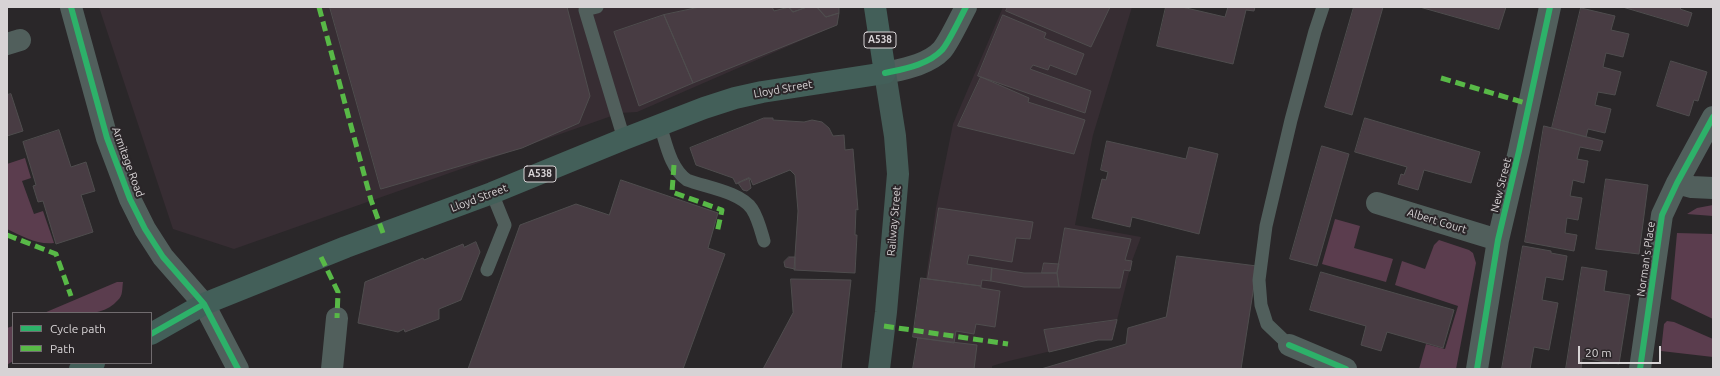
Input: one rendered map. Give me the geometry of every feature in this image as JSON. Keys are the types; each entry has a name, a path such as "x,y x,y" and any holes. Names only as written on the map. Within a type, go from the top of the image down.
{"main road":[{"name":"A538","path":"875,7 885,72"},
{"name":"Lloyd Street","path":"152,333 204,304 346,247 492,193 660,125 735,98 762,92 885,72"},
{"name":"Railway Street","path":"879,369 886,312 898,174 895,136 885,72"},
{"path":"80,369 92,364"}],"street":[{"name":"Armitage Road","path":"71,7 107,138 130,199 145,229 163,257 204,304 238,369"},
{"path":"885,72 905,68 928,60 942,50 966,7"},
{"name":"New Street","path":"1477,369 1498,240 1550,7"},
{"name":"Norman's Place","path":"1640,369 1662,215 1677,182 1713,116"},
{"path":"1677,182 1692,187 1713,188"},
{"name":"Albert Court","path":"1377,203 1498,240"},
{"path":"332,369 336,318"},
{"path":"1289,345 1346,369"}],"lane":[{"path":"597,7 585,10 624,139"},
{"path":"1289,345 1267,324 1261,305 1260,280 1268,218 1315,31 1324,7"},
{"path":"660,125 674,165 682,176 687,180 743,200 756,216 764,241"},
{"path":"487,270 505,225 492,193"}],"shaded area":[{"path":"99,7 839,7 839,13 837,25 637,112 620,113 234,249 173,229"},
{"path":"1003,7 1132,7 1093,135 1075,225 1141,237 1132,261 1112,340 1098,340 1009,361 992,366 992,369 913,369 936,208 953,124"},
{"path":"25,158 31,178 22,181 34,214 43,211 54,243 42,243 7,229 7,164"},
{"path":"1713,205 1713,216 1687,214 1697,208"},
{"path":"1335,219 1360,226 1354,248 1393,259 1386,282 1322,264"},
{"path":"1677,233 1713,234 1713,319 1671,299"},
{"path":"1439,240 1469,250 1473,253 1476,263 1456,369 1419,369 1426,344 1445,349 1458,306 1395,285 1402,261 1425,269 1434,245"},
{"path":"117,282 123,282 121,296 118,300 111,306 102,310 96,312 46,312"},
{"path":"1667,321 1674,322 1713,339 1713,357 1661,351 1664,324"},
{"path":"12,326 12,362 7,365 7,328"}],"building":[{"path":"330,7 567,7 590,96 579,123 522,148 381,189"},
{"path":"700,7 772,7 774,11 789,7 793,12 807,7 817,7 826,17 839,13 837,25 693,83 664,15"},
{"path":"789,7 807,7 793,12"},
{"path":"817,7 839,7 839,13 826,17"},
{"path":"1008,7 1110,7 1091,47 1006,11"},
{"path":"1166,7 1182,7 1225,17 1228,7 1255,7 1254,11 1246,10 1233,64 1157,46"},
{"path":"1354,7 1383,7 1352,115 1325,107"},
{"path":"1420,7 1506,7 1499,29"},
{"path":"1623,7 1679,7 1681,8 1680,9 1692,13 1688,26"},
{"path":"1581,8 1615,16 1611,30 1629,34 1623,57 1606,53 1603,67 1621,72 1615,95 1598,92 1595,105 1611,109 1605,133 1588,129 1586,137 1552,128"},
{"path":"664,15 693,83 639,106 614,32"},
{"path":"1003,15 1046,33 1044,38 1084,54 1076,75 1050,65 1048,70 1033,65 1030,69 1091,91 1085,113 978,76"},
{"path":"1671,61 1707,72 1698,101 1694,100 1689,116 1657,106"},
{"path":"981,77 1029,98 1028,102 1085,120 1074,154 958,126"},
{"path":"11,94 23,131 7,136 7,95"},
{"path":"764,118 773,118 773,120 804,122 812,120 822,122 829,128 833,136 844,135 845,150 853,149 858,210 856,209 855,235 857,235 855,273 794,270 798,211 795,175 790,170 753,185 750,178 736,184 733,178 696,165 690,148"},
{"path":"1365,118 1480,152 1471,183 1424,170 1418,190 1398,184 1401,174 1404,175 1407,167 1355,152"},
{"path":"1544,126 1603,141 1600,151 1580,147 1577,159 1588,161 1584,183 1573,180 1570,196 1582,198 1578,220 1567,218 1565,233 1577,235 1574,251 1525,242"},
{"path":"59,130 71,167 86,162 95,191 81,195 93,232 56,244 43,201 38,202 33,186 36,185 23,142"},
{"path":"1107,141 1186,159 1189,147 1218,154 1199,234 1132,217 1130,227 1092,218 1102,179 1106,180 1108,172 1101,170"},
{"path":"1322,146 1349,154 1317,266 1290,259"},
{"path":"749,178 751,188 747,191 743,190 738,183"},
{"path":"1606,179 1648,185 1639,254 1596,249"},
{"path":"621,180 718,213 708,248 725,254 683,369 468,369 520,225 576,204 609,215"},
{"path":"939,208 1033,222 1030,239 1016,238 1012,262 969,255 967,264 992,268 991,281 982,280 981,286 928,279"},
{"path":"1065,228 1131,239 1125,260 1132,261 1130,271 1124,270 1120,288 1059,287 1057,273"},
{"path":"476,242 480,252 461,300 439,309 439,319 405,332 404,329 398,332 358,323 365,282 423,258 424,260 463,244 464,247"},
{"path":"1523,246 1551,251 1551,253 1567,256 1563,280 1546,277 1542,300 1558,303 1549,350 1534,347 1530,369 1502,369"},
{"path":"1177,256 1257,266 1241,369 1041,369 1126,344 1128,328 1166,317"},
{"path":"789,257 795,257 795,269 785,267 784,262"},
{"path":"1044,263 1059,264 1057,273 1042,273"},
{"path":"1582,267 1607,271 1604,291 1630,295 1619,364 1582,358 1581,369 1566,369"},
{"path":"992,268 1024,273 1057,273 1059,287 1024,287 991,281"},
{"path":"1321,272 1454,310 1443,348 1387,332 1381,351 1361,345 1366,326 1310,310"},
{"path":"921,278 981,286 981,288 1000,291 995,327 976,324 974,334 956,331 954,343 913,337"},
{"path":"791,279 851,280 841,369 763,369 793,313"},
{"path":"1117,320 1112,340 1098,340 1049,352 1044,330"},
{"path":"918,338 977,345 974,369 913,369"}],"marked path":[{"path":"319,7 371,200 383,233"},
{"path":"1441,78 1529,104"},
{"path":"674,165 672,192 722,210 717,233"},
{"path":"7,235 56,254 71,296"},
{"path":"321,257 338,292 337,318"},
{"path":"884,326 1008,344"}],"cycle path":[{"path":"71,7 107,138 130,199 145,229 163,257 204,304 238,369"},
{"path":"885,73 915,66 936,55 942,50 948,41 966,7"},
{"path":"1477,369 1498,240 1550,7"},
{"path":"1640,369 1662,215 1677,183 1713,117"},
{"path":"152,333 204,304"},
{"path":"1289,345 1346,369"}]}
